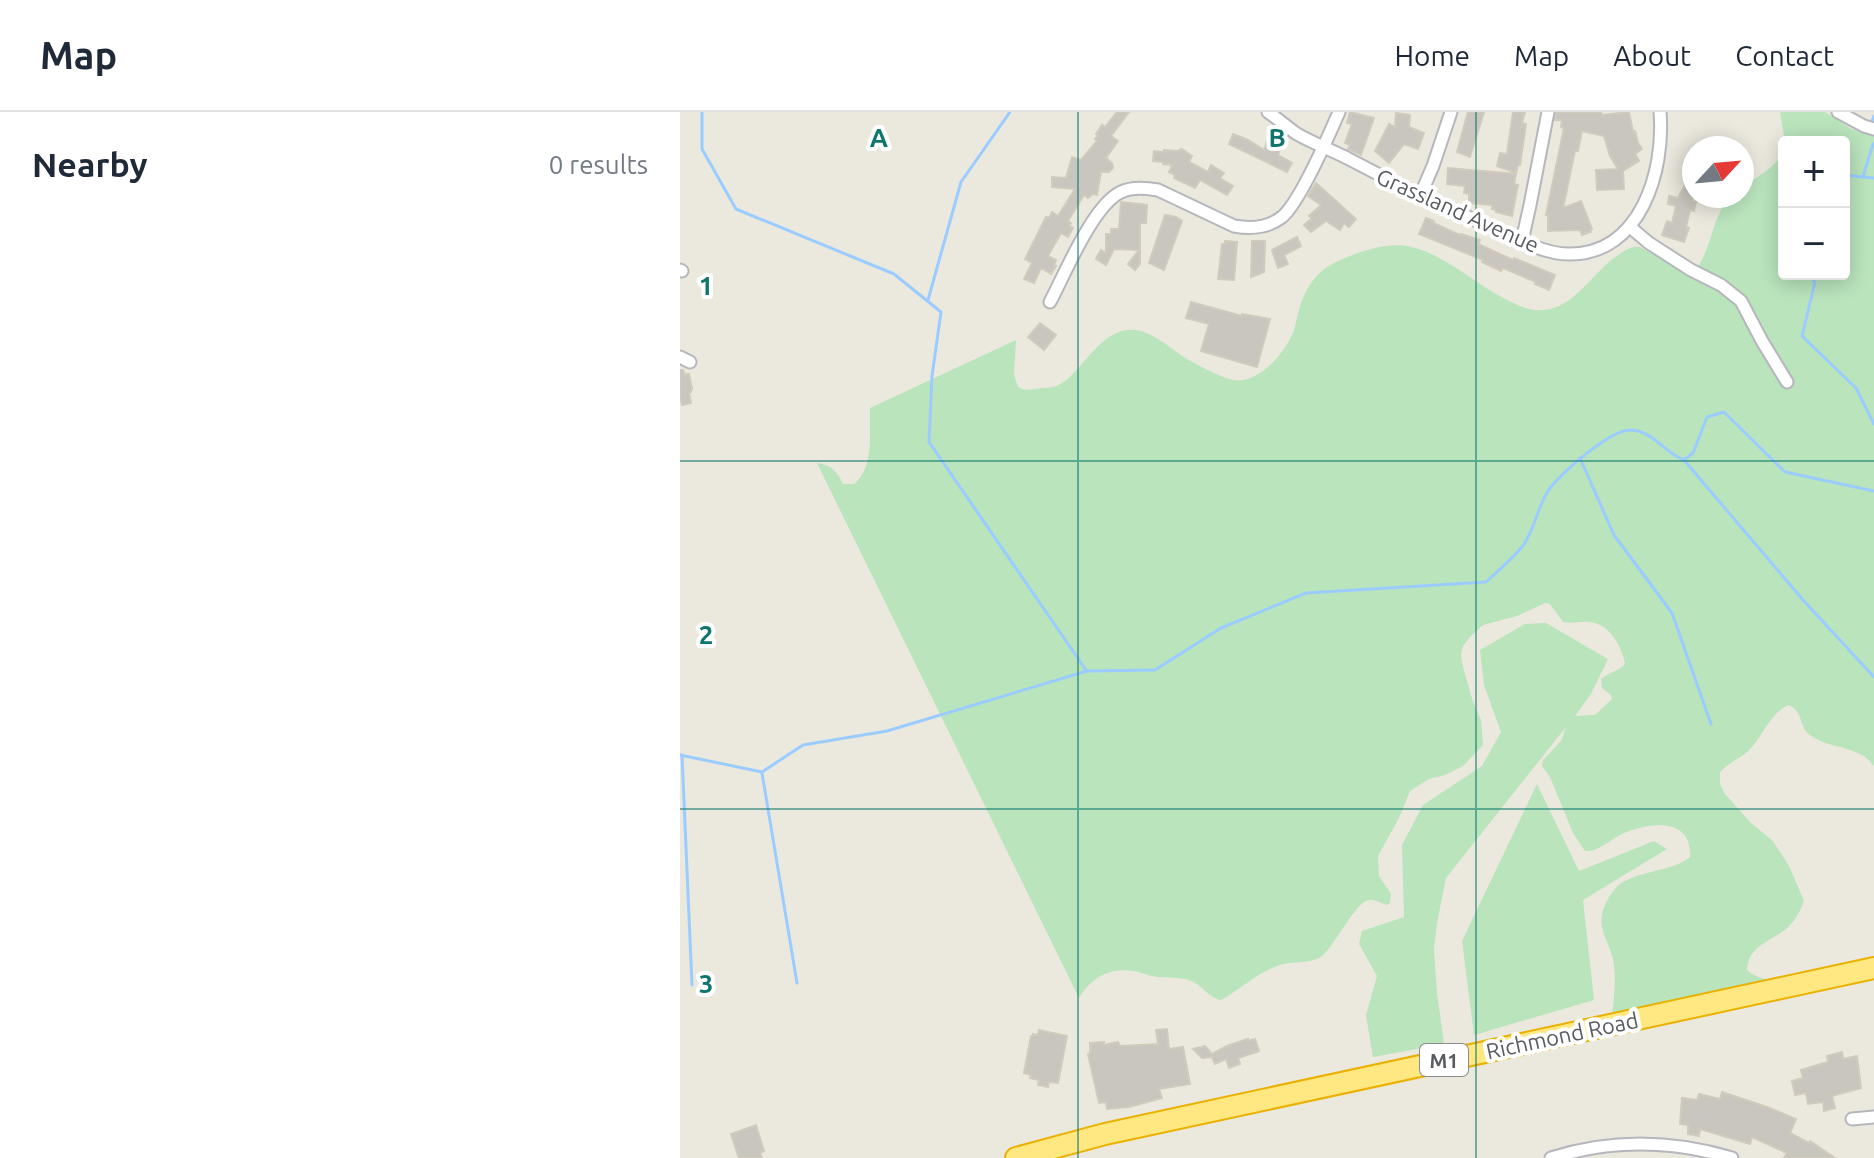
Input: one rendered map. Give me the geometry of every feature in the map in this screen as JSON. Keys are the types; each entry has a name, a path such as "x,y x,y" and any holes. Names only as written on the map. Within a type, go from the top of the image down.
{"highway":[{"name":"Richmond Road","path":"1016,1158 1105,1134 1874,968"}],"street":[{"name":"Grassland Avenue","path":"1268,112 1298,134 1420,196 1558,254 1584,253 1602,248 1630,227 1644,204 1655,175 1661,135 1660,112"},
{"path":"1050,302 1096,215 1104,204 1120,192 1149,188 1158,190 1234,226 1264,226 1276,221 1288,210 1308,177 1339,112"},
{"path":"1420,196 1451,112"},
{"path":"1520,240 1548,112"},
{"path":"1838,112 1874,129"},
{"path":"1630,227 1649,243 1721,285 1741,301 1787,382"},
{"path":"1852,1119 1874,1117"},
{"path":"1551,1158 1614,1144 1647,1143 1697,1149 1732,1158"}],"green space":[{"path":"1780,112 1825,112 1852,129 1874,136 1874,766 1859,753 1810,735 1797,711 1789,705 1772,718 1747,751 1720,772 1720,784 1725,794 1751,823 1773,841 1789,866 1804,901 1789,926 1751,955 1747,970 1769,982 1612,1015 1615,971 1602,928 1605,905 1611,894 1628,879 1675,865 1690,857 1689,844 1677,829 1657,825 1624,833 1600,847 1585,851 1573,833 1550,777 1542,766 1543,760 1561,741 1566,727 1446,878 1434,949 1444,1044 1373,1057 1366,1015 1377,976 1359,944 1362,931 1404,917 1402,845 1423,805 1482,766 1501,732 1484,685 1480,650 1525,624 1546,623 1608,659 1591,694 1575,716 1595,715 1612,699 1602,688 1601,679 1625,664 1613,637 1596,623 1563,622 1550,604 1545,603 1517,616 1483,625 1463,646 1463,667 1481,720 1483,745 1463,766 1429,779 1410,791 1378,856 1379,876 1391,894 1390,903 1364,902 1322,956 1272,968 1221,1000 1189,980 1129,970 1104,974 1090,984 1079,998 817,463 833,469 843,484 854,484 861,477 868,459 870,408 1016,340 1014,375 1018,387 1029,390 1061,384 1102,343 1122,331 1131,330 1148,334 1224,378 1251,378 1272,364 1287,344 1294,331 1303,297 1316,277 1328,266 1373,248 1393,245 1422,250 1507,300 1535,310 1560,306 1608,263 1631,248 1640,247 1685,272 1696,269 1722,208 1754,208 1754,179 1778,160 1778,280 1850,280 1850,136 1784,136"},
{"path":"1537,784 1579,871 1654,841 1667,849 1583,900 1594,1000 1474,1035 1462,941"}],"building":[{"path":"1117,112 1129,112 1111,136 1118,141 1106,158 1113,168 1109,172 1101,172 1097,195 1088,198 1084,195 1068,221 1073,228 1068,237 1061,233 1048,256 1056,260 1051,274 1041,268 1034,283 1024,279 1032,263 1025,259 1046,217 1049,218 1052,212 1058,216 1075,189 1052,187 1052,177 1066,178 1072,157 1081,160 1097,141 1096,134 1102,125 1105,127"},
{"path":"1350,112 1374,118 1361,155 1348,149 1350,145 1345,143 1352,124 1347,123"},
{"path":"1468,112 1484,112 1470,157 1457,152"},
{"path":"1513,112 1525,112 1522,123 1526,124 1516,173 1497,166 1500,153 1507,154"},
{"path":"1556,112 1601,112 1602,115 1629,112 1633,132 1642,149 1635,154 1639,161 1623,171 1624,189 1597,190 1596,170 1618,169 1604,136 1582,131 1563,208 1581,201 1592,229 1582,235 1580,230 1548,231 1546,215 1564,128 1561,127 1562,120 1555,120"},
{"path":"1396,113 1410,115 1409,127 1424,133 1418,149 1404,144 1389,163 1375,151 1389,124 1395,127"},
{"path":"1233,134 1264,150 1267,142 1281,147 1278,155 1292,163 1287,172 1229,144"},
{"path":"1182,149 1192,156 1189,162 1208,172 1211,165 1224,173 1220,178 1233,186 1227,195 1200,180 1195,188 1174,178 1175,175 1169,172 1172,165 1153,161 1154,151"},
{"path":"1448,168 1516,174 1514,184 1518,185 1512,216 1496,212 1492,205 1469,203 1469,194 1464,193 1465,186 1447,184"},
{"path":"1316,183 1356,219 1349,227 1344,223 1340,230 1326,221 1311,232 1304,225 1321,205 1308,196"},
{"path":"1682,191 1682,208 1695,208 1694,211 1690,210 1684,242 1662,235 1667,221 1672,223 1676,206 1668,204 1669,196 1678,198"},
{"path":"1121,202 1147,205 1146,223 1140,223 1140,264 1135,270 1128,264 1139,250 1114,249 1106,265 1096,259 1101,250 1106,253 1106,234 1111,234 1111,229 1119,229"},
{"path":"1165,215 1182,221 1164,270 1149,263"},
{"path":"1426,218 1460,235 1480,240 1478,244 1513,260 1555,275 1549,290 1419,234"},
{"path":"1297,237 1301,246 1284,255 1288,264 1278,268 1272,250"},
{"path":"1225,241 1237,242 1234,280 1218,279 1222,244"},
{"path":"1252,241 1265,241 1264,272 1251,277"},
{"path":"1191,302 1242,316 1270,319 1257,367 1201,351 1209,324 1186,318"},
{"path":"1040,323 1056,335 1044,350 1028,337"},
{"path":"680,370 685,375 689,374 692,389 689,393 691,403 682,405 680,396"},
{"path":"1167,1029 1169,1049 1183,1047 1190,1084 1159,1089 1162,1098 1129,1107 1107,1109 1106,1102 1099,1103 1088,1054 1090,1043 1104,1042 1104,1045 1118,1042 1120,1046 1158,1044 1156,1030"},
{"path":"1039,1030 1067,1036 1058,1083 1049,1082 1048,1087 1038,1085 1039,1080 1024,1073 1031,1036 1038,1035"},
{"path":"1255,1039 1259,1051 1238,1058 1240,1064 1229,1068 1226,1059 1215,1064 1212,1057 1202,1058 1193,1049 1205,1046 1212,1054"},
{"path":"1842,1052 1843,1059 1857,1056 1861,1088 1832,1096 1835,1108 1824,1111 1823,1102 1808,1104 1806,1093 1795,1095 1792,1081 1803,1078 1801,1070 1828,1062 1827,1056"},
{"path":"1722,1092 1796,1119 1790,1133 1810,1141 1835,1158 1784,1158 1787,1153 1752,1137 1750,1144 1700,1129 1699,1136 1688,1134 1688,1125 1680,1124 1682,1098 1697,1100 1699,1094 1720,1099"},
{"path":"756,1125 764,1151 760,1153 762,1158 739,1158 731,1134"}],"waterway":[{"path":"702,112 702,149 736,209 894,274 941,312 932,376 929,442 1086,670"},
{"path":"928,300 961,182 1010,112"},
{"path":"1872,121 1874,116"},
{"path":"1850,176 1863,177 1873,144"},
{"path":"1863,177 1874,178"},
{"path":"1813,280 1802,336 1856,388 1874,424"},
{"path":"680,755 762,772 803,745 887,731 1087,671 1155,670 1221,628 1306,593 1486,582 1522,547 1544,498 1573,464 1611,437 1631,430 1646,434 1684,460 1693,453 1707,417 1724,412 1785,472 1874,491"},
{"path":"1580,458 1614,535 1672,613 1711,724"},
{"path":"1684,460 1803,600 1874,677"},
{"path":"682,755 692,985"},
{"path":"762,773 797,983"}]}
